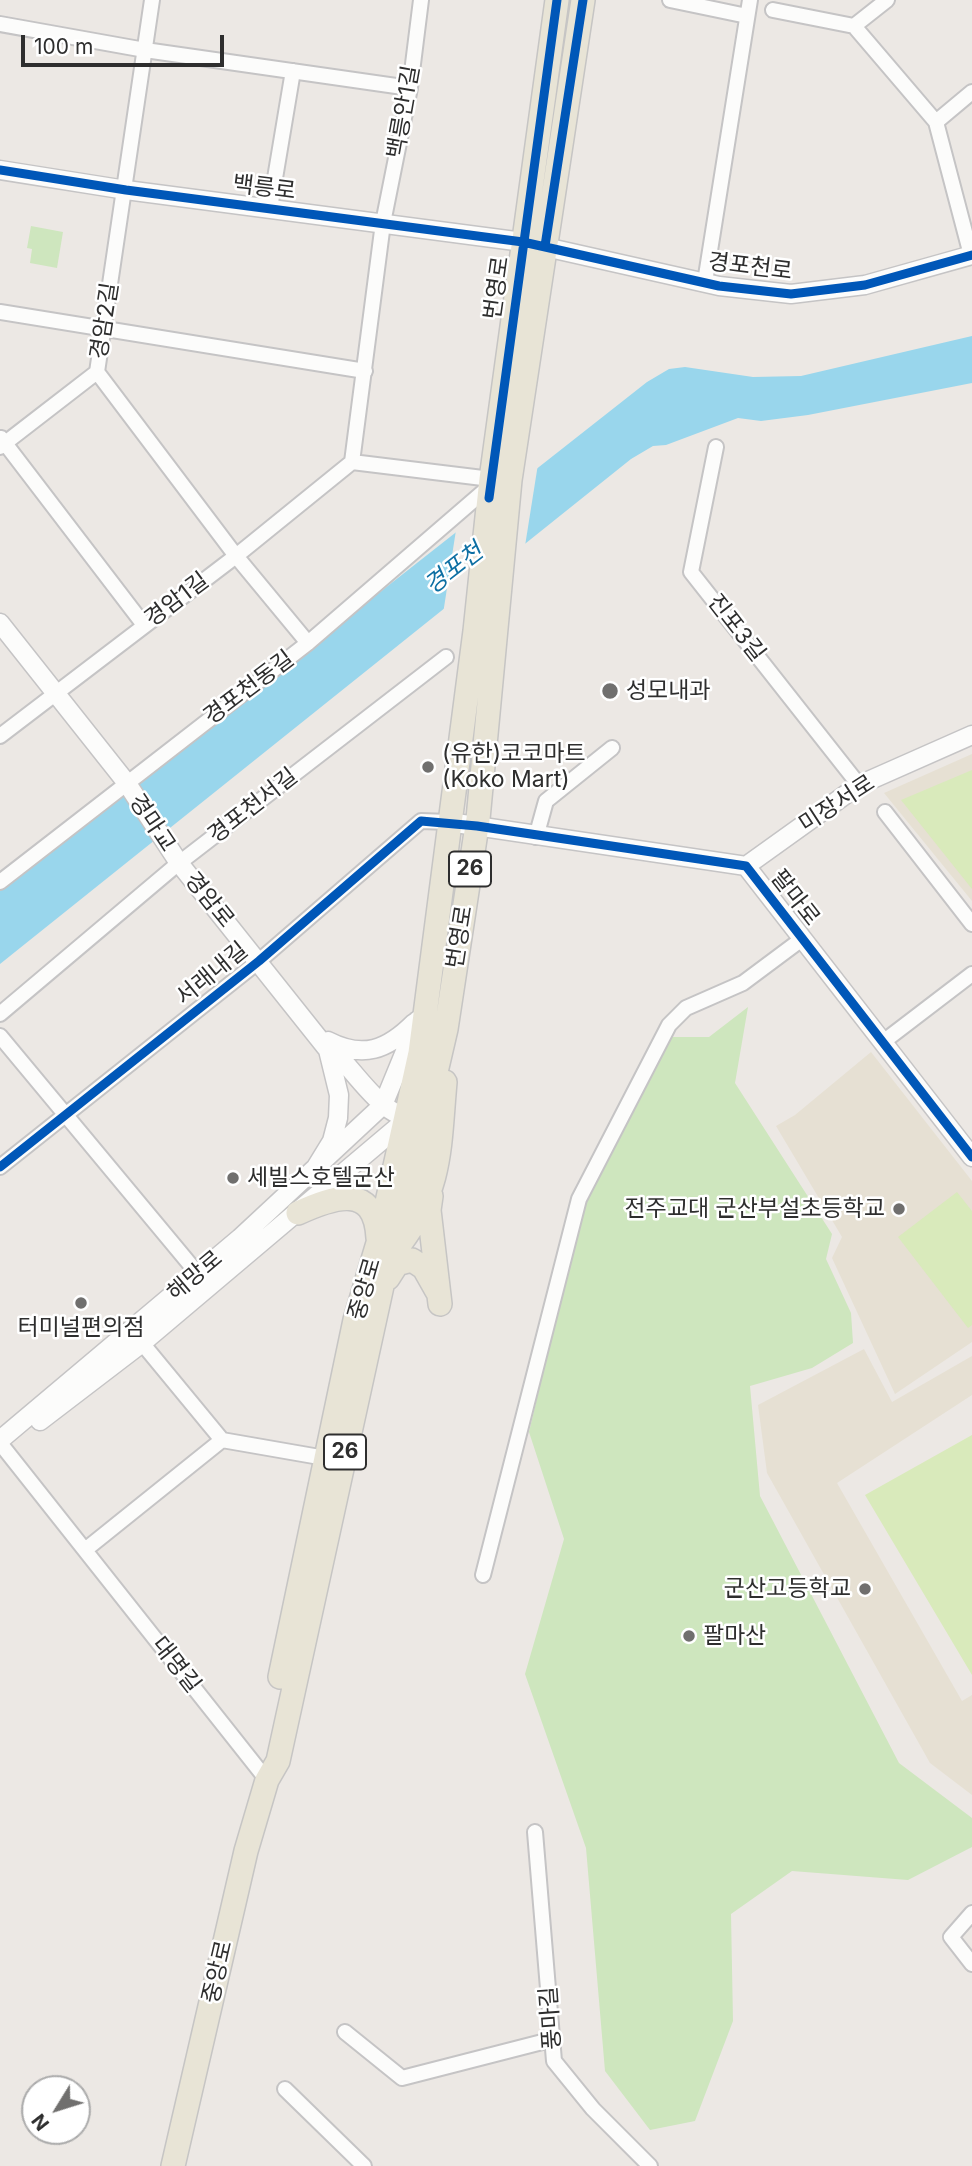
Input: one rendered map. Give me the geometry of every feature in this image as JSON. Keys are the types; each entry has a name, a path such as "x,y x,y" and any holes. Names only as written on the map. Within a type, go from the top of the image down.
{"main road":[{"name":"번영로","path":"415,1121 423,1011 495,485 534,244 540,126 557,0"},
{"path":"573,0 571,16 579,27"},
{"name":"번영로","path":"534,244 556,170 583,0"},
{"path":"540,126 550,141 547,168 556,170"},
{"name":"번영로","path":"415,1121 446,1029 477,826 496,613 495,485"},
{"path":"382,1286 397,1264 412,1260 430,1276 440,1304 429,1210 442,1125 446,1029"},
{"name":"중앙로","path":"334,1460 382,1286 386,1248 415,1121"},
{"path":"298,1213 334,1198 357,1200 365,1205 377,1222 386,1248 422,1213 431,1193"},
{"name":"중앙로","path":"173,2166 246,1851 267,1780 278,1761 334,1460 355,1320 386,1248"}],"street":[{"name":"경암2길","path":"2,442 97,372 152,0"},
{"name":"백릉안1길","path":"383,223 410,88 422,0"},
{"path":"670,0 747,16"},
{"path":"705,282 750,0"},
{"path":"854,26 887,0"},
{"path":"774,10 854,26 936,122 972,255"},
{"path":"0,24 145,50 410,88"},
{"path":"270,208 293,71"},
{"path":"936,122 972,92"},
{"name":"백릉로","path":"0,170 126,190 534,244"},
{"path":"383,223 352,462 495,485"},
{"name":"경포천로","path":"534,244 705,282 791,294 865,285 972,255"},
{"path":"0,312 365,370"},
{"path":"97,372 236,556 308,643"},
{"path":"2,442 144,625"},
{"name":"진포3길","path":"716,447 691,572 859,785"},
{"name":"경암1길","path":"0,736 55,691 236,556 352,462"},
{"name":"경포천동길","path":"0,882 308,643 495,485"},
{"path":"0,623 126,782"},
{"name":"경포천서길","path":"0,1014 179,863 446,657"},
{"name":"미장서로","path":"746,866 859,785 972,735"},
{"path":"536,837 546,801 612,748"},
{"name":"경마교","path":"126,782 179,863"},
{"path":"885,812 972,924"},
{"name":"서래내길","path":"0,1167 259,961 421,821 449,822"},
{"name":"팔마로","path":"449,822 746,866 972,1157"},
{"name":"경암로","path":"179,863 318,1036"},
{"path":"484,1575 579,1199 669,1026 686,1008 743,983 802,939"},
{"path":"883,1042 972,974"},
{"path":"318,1036 341,1048 366,1052 397,1040 423,1011"},
{"path":"383,1105 423,1011"},
{"path":"0,1036 198,1274"},
{"path":"318,1036 383,1105 415,1121"},
{"path":"313,1172 332,1141 338,1118 336,1073 328,1050 318,1036"},
{"name":"해망로","path":"0,1441 198,1274 313,1172 383,1105"},
{"name":"해망로","path":"0,1441 20,1436 142,1343 298,1213 415,1121"},
{"path":"142,1343 222,1440 334,1460"},
{"path":"85,1550 222,1440"},
{"name":"대명길","path":"0,1441 267,1780"},
{"name":"풍마길","path":"535,1832 554,2061 593,2109 650,2166"},
{"path":"972,1913 951,1937 972,1964"},
{"path":"345,2032 402,2078 554,2039"},
{"path":"285,2089 364,2166"}],"shaded area":[{"path":"972,754 972,901 884,793"},
{"name":"전주교대 군산부설초등학교","path":"871,1052 972,1181 972,1342 895,1394 832,1258 842,1237 776,1126 795,1115"},
{"name":"군산고등학교","path":"864,1349 892,1402 972,1356 972,1395 837,1483 962,1701 972,1695 972,1795 930,1763 767,1473 758,1405"}],"green space":[{"path":"31,226 63,232 57,268 30,263 32,249 27,248"},
{"path":"972,770 972,889 901,800"},
{"path":"748,1007 735,1083 832,1234 826,1259 851,1313 853,1343 812,1368 750,1386 760,1496 899,1763 972,1818 972,1847 908,1880 792,1871 731,1914 733,2021 695,2121 650,2130 605,2071 586,1848 525,1674 564,1539 529,1432 585,1194 672,1037 709,1037"},
{"path":"957,1192 972,1211 972,1325 968,1328 898,1237"},
{"path":"972,1435 972,1675 865,1495"}],"water":[{"name":"경포천","path":"972,336 972,383 808,415 761,421 738,418 666,445 653,446 631,459 0,964 0,891 647,382 669,369 685,367 753,377 801,376"}],"pier":[{"path":"538,464 525,546 443,614 456,530"}],"cycle path":[{"path":"489,498 557,0"},
{"path":"545,246 583,0"},
{"path":"0,170 126,190 523,242 719,286 791,294 865,285 972,255"},
{"path":"0,1167 259,961 421,821 477,826 746,866 972,1157"}],"place":[{"name":"성모내과","path":"610,691"},
{"name":"(유한)코코마트 (Koko Mart)","path":"428,767"},
{"name":"세빌스호텔군산","path":"233,1178"},
{"name":"전주교대 군산부설초등학교","path":"899,1209"},
{"name":"터미널편의점","path":"81,1303"},
{"name":"군산고등학교","path":"865,1589"},
{"name":"팔마산","path":"689,1636"}]}
